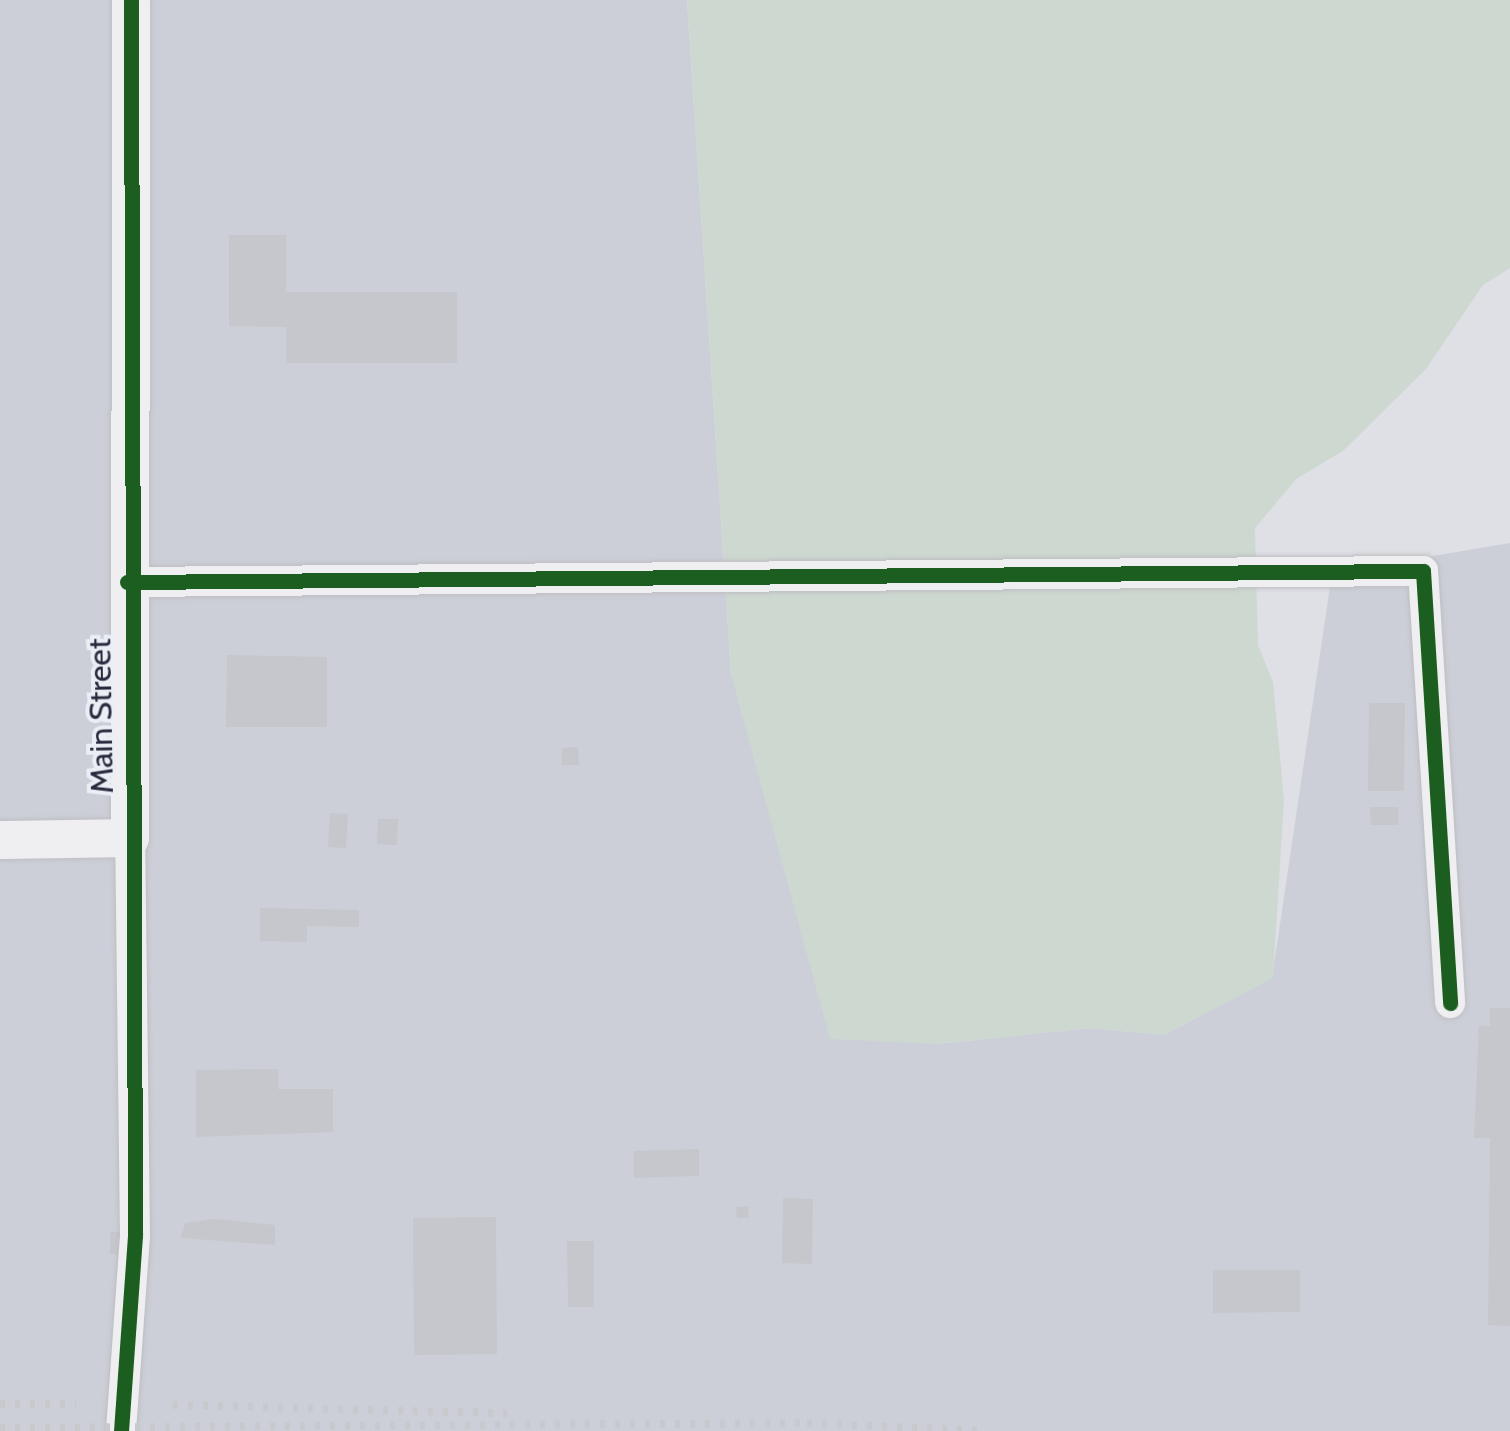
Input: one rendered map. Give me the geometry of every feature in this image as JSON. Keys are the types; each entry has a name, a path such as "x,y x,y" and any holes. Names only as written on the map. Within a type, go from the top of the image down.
{"street":[{"name":"Main Street","path":"121,1431 135,1235 126,582 131,0"},
{"path":"126,582 1423,571 1450,1002"},
{"path":"0,840 130,838"}],"shaded area":[{"path":"0,0 687,0 731,674 937,1044 1089,1028 1164,1035 1272,978 1332,573 1510,543 1510,1431 0,1431"},
{"path":"687,0 1510,0 1510,268 1483,285 1426,369 1343,451 1296,479 1255,528 1258,645 1273,682 1284,800 1273,978 1164,1035 1089,1028 937,1044 830,1039 731,674"}],"building":[{"path":"229,235 286,235 286,292 457,292 457,363 286,363 286,327 229,326"},
{"path":"227,655 327,657 327,727 226,727"},
{"path":"1369,703 1405,703 1404,791 1368,791"},
{"path":"578,747 579,765 562,765 562,748"},
{"path":"1370,807 1398,807 1398,825 1371,825"},
{"path":"330,813 348,814 346,848 328,847"},
{"path":"378,819 398,819 397,845 377,844"},
{"path":"260,908 359,910 359,927 307,926 307,942 260,941"},
{"path":"1490,1008 1510,1008 1510,1326 1488,1325 1490,1138 1474,1138 1479,1026 1490,1026"},
{"path":"278,1069 278,1089 333,1089 333,1132 196,1137 196,1070"},
{"path":"699,1149 699,1176 634,1178 634,1151"},
{"path":"783,1198 813,1199 812,1264 782,1263"},
{"path":"748,1206 749,1218 737,1218 736,1207"},
{"path":"496,1217 497,1354 414,1355 413,1218"},
{"path":"215,1219 275,1225 275,1245 181,1238 185,1223"},
{"path":"110,1232 124,1232 123,1254 110,1254"},
{"path":"567,1241 594,1241 594,1307 568,1307"},
{"path":"1213,1270 1300,1270 1300,1312 1213,1313"}],"railway":[{"path":"0,1404 76,1404"},
{"path":"173,1405 507,1413"},
{"path":"0,1428 807,1423 984,1431"}],"cycle path":[{"path":"121,1431 135,1235 131,0"},
{"path":"127,582 1423,571 1450,1003"}]}
